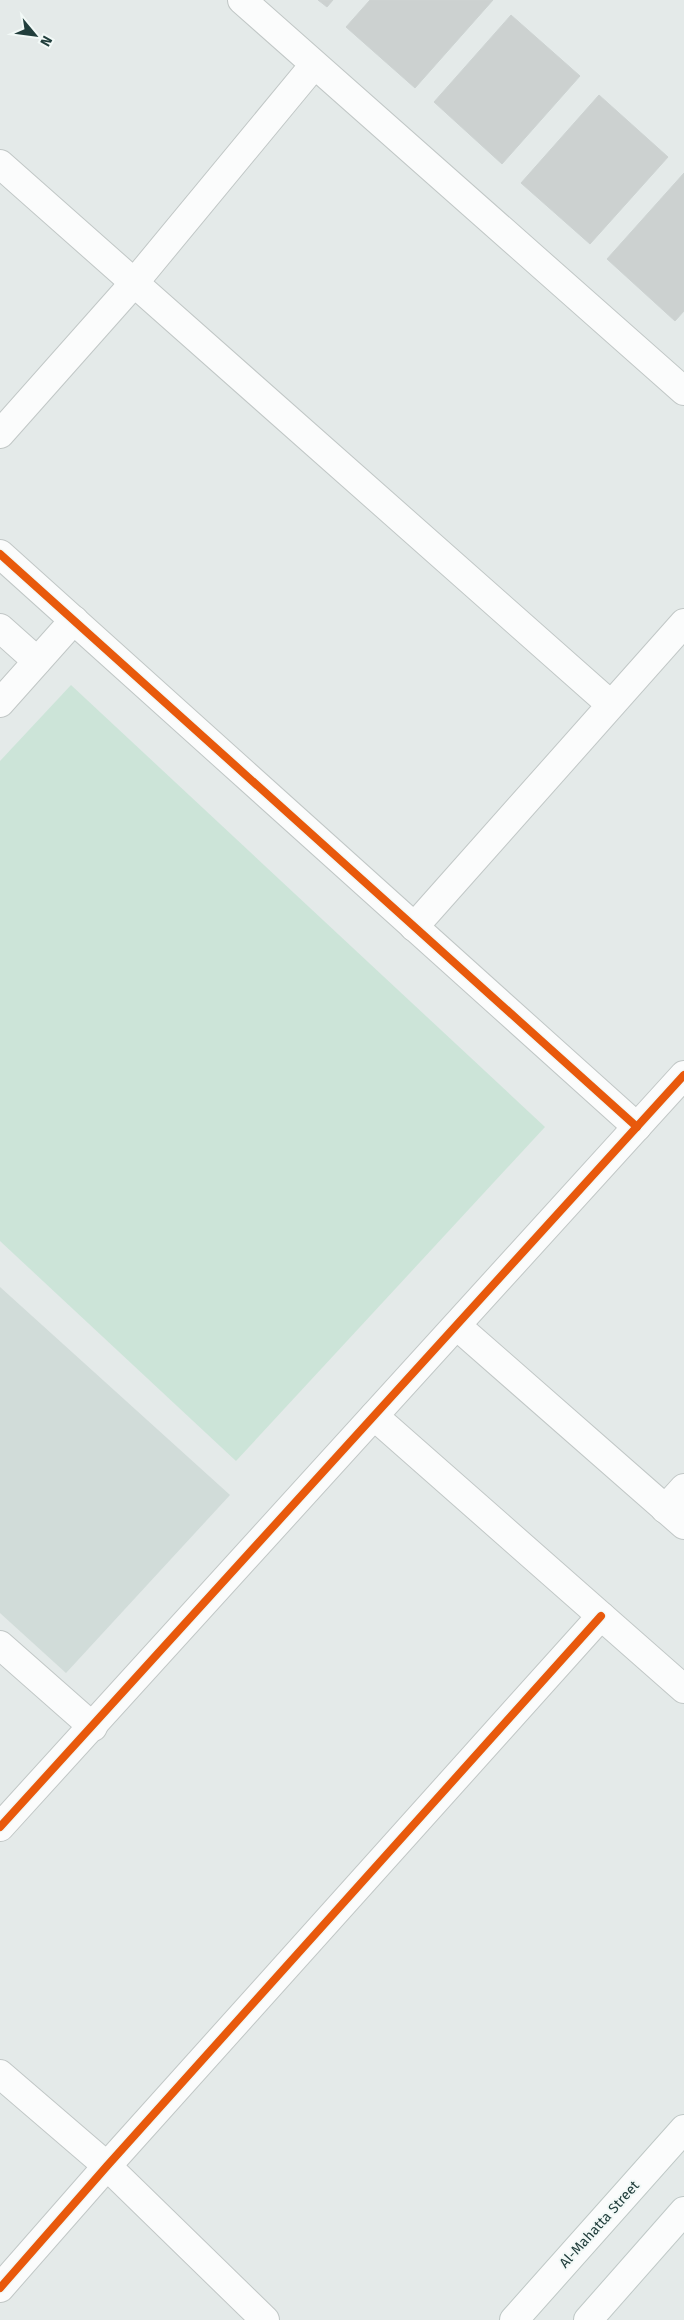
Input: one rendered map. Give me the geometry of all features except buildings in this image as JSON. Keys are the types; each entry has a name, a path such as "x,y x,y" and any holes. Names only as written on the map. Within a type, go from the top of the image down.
{"street":[{"path":"242,0 684,390"},
{"path":"0,434 134,283 314,65"},
{"path":"0,164 610,704"},
{"path":"0,554 637,1127"},
{"path":"0,703 74,620"},
{"path":"414,926 684,622"},
{"path":"0,628 37,660"},
{"path":"0,1827 93,1727 684,1075"},
{"path":"457,1326 675,1517 684,1488"},
{"path":"374,1416 684,1689"},
{"path":"0,2288 107,2166 601,1616"},
{"path":"0,1645 93,1727"},
{"path":"0,2074 107,2166 266,2320"},
{"name":"Al-Mahatta Street","path":"514,2320 684,2129"},
{"path":"588,2320 684,2212"}],"shaded area":[{"path":"0,1287 230,1495 66,1673 0,1613"}],"green space":[{"path":"71,685 545,1127 236,1461 0,1241 0,761"}],"cycle path":[{"path":"0,554 637,1127"},
{"path":"0,1827 684,1075"},
{"path":"0,2288 107,2166 601,1616"}]}
